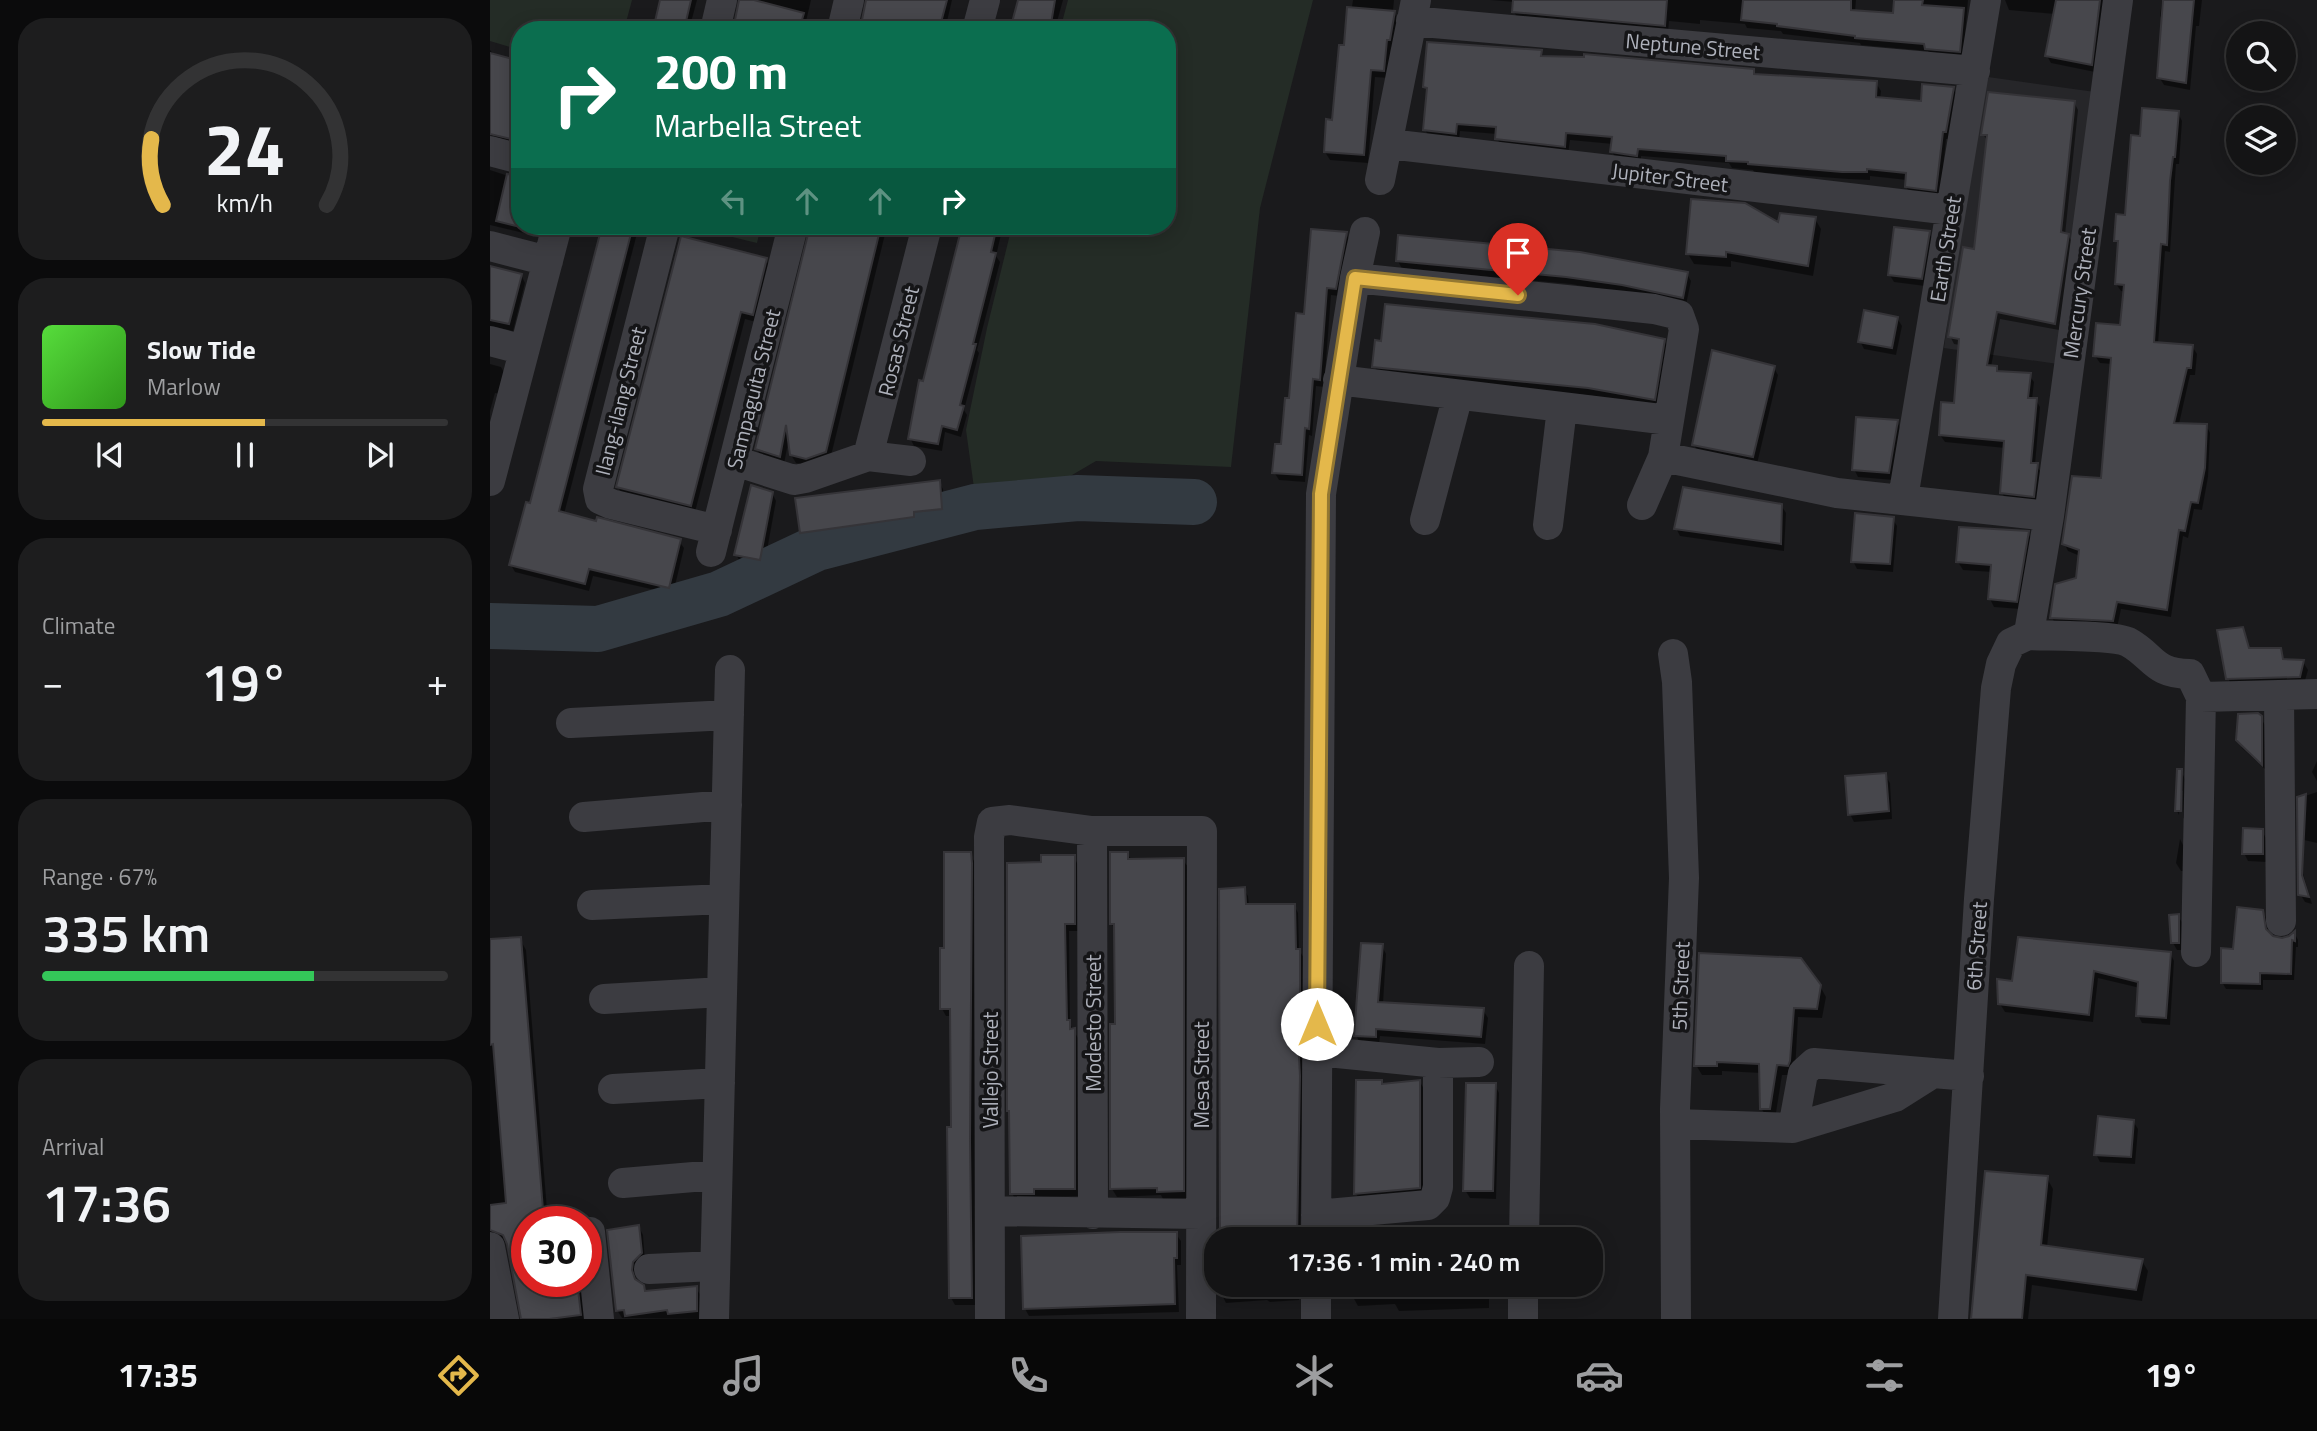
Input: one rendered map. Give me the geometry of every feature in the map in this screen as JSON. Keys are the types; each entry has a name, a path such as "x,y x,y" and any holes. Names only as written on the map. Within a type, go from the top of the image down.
{"street":[{"path":"717,21 722,0"},
{"path":"844,21 849,0"},
{"path":"979,21 985,0"},
{"name":"Earth Street","path":"1903,499 1986,0"},
{"name":"Mercury Street","path":"2028,635 2049,516 2118,0"},
{"path":"1380,180 1413,10"},
{"name":"Neptune Street","path":"1413,10 1975,72"},
{"name":"Jupiter Street","path":"1388,144 1951,210"},
{"path":"490,151 511,157"},
{"path":"1365,232 1355,278 1321,494 1316,1227 1428,1205 1435,1198 1438,1187 1438,1063"},
{"path":"490,481 496,428 524,350 555,235"},
{"name":"Ilang-ilang Street","path":"663,235 598,489 600,499 611,504 714,541"},
{"name":"Sampaguita Street","path":"714,541 791,235"},
{"name":"Rosas Street","path":"868,456 925,235"},
{"path":"490,246 548,261"},
{"path":"1355,278 1654,309 1679,315 1684,329 1662,457 1642,505"},
{"path":"490,341 524,350"},
{"path":"1338,380 1669,420"},
{"path":"1425,520 1458,395"},
{"path":"1548,525 1562,408"},
{"path":"735,461 794,480 868,456 911,460"},
{"path":"1662,457 1837,493 2049,516"},
{"path":"2028,635 2127,641 2156,665 2173,674 2190,674 2201,698 2196,952"},
{"name":"6th Street","path":"1953,1319 1979,899 1996,688 2001,664 2011,643 2028,635"},
{"name":"5th Street","path":"1673,654 1678,695 1684,878 1675,1124 1676,1319"},
{"path":"714,1319 730,670"},
{"path":"2201,698 2317,694"},
{"path":"2279,695 2281,921"},
{"path":"571,723 729,715"},
{"path":"584,817 727,805"},
{"name":"Vallejo Street","path":"989,1319 989,837 992,822 1010,820 1092,831"},
{"name":"Mesa Street","path":"1092,831 1202,831 1200,1319"},
{"name":"Modesto Street","path":"1092,831 1093,1214"},
{"path":"592,905 724,899"},
{"path":"1524,1227 1530,966"},
{"path":"604,999 722,992"},
{"path":"1317,1051 1438,1063 1479,1062"},
{"path":"1793,1128 1803,1073 1814,1063 1969,1076"},
{"path":"1675,1124 1793,1128 1895,1097 1933,1073"},
{"path":"613,1089 720,1083"},
{"path":"622,1183 718,1175"},
{"path":"990,1211 1201,1214"},
{"path":"490,1247 504,1319"},
{"path":"649,1269 715,1266"},
{"path":"597,1297 599,1319"},
{"path":"1316,1297 1316,1319"},
{"path":"1522,1319 1523,1297"}],"shaded area":[{"path":"490,0 632,0 626,21 511,21 511,47 490,41"},
{"path":"1068,0 1313,0 1260,208 1231,467 1096,461 1043,492 1032,522 943,523 947,508 975,495 966,430 1010,235 1176,235 1176,21 1062,21"},
{"path":"1981,76 2095,92 2058,364 1944,348"},
{"path":"724,235 759,235 757,243"}],"building":[{"path":"660,0 691,0 686,21 655,21"},
{"path":"739,0 754,0 804,13 802,21 735,21"},
{"path":"866,0 947,0 941,21 862,21"},
{"path":"1018,0 1055,0 1052,21 1012,21"},
{"path":"1513,0 1667,0 1665,26 1512,12"},
{"path":"1743,0 1851,0 1851,10 1893,13 1894,0 1923,0 1922,5 1964,8 1960,52 1925,49 1924,44 1855,38 1741,20"},
{"path":"2056,0 2100,0 2092,65 2045,56"},
{"path":"2163,0 2194,0 2186,83 2157,78"},
{"path":"1347,7 1395,11 1390,40 1387,40 1384,71 1371,70 1364,155 1324,152 1326,119 1332,120 1339,45 1344,45"},
{"path":"1427,42 1542,50 1541,56 1584,57 1584,54 1754,69 1754,74 1877,81 1876,97 1921,101 1922,84 1954,87 1946,132 1943,132 1936,191 1905,187 1906,173 1867,169 1867,172 1842,172 1748,164 1726,161 1726,156 1638,149 1637,156 1610,152 1612,137 1566,133 1565,147 1495,139 1496,127 1457,124 1456,134 1423,130"},
{"path":"490,53 511,59 511,139 490,134"},
{"path":"1988,92 2075,101 2061,232 2069,234 2055,324 1997,312 1987,365 1997,366 1997,371 2031,373 2028,398 2037,398 2031,463 2038,463 2034,497 2000,493 2004,441 1939,435 1941,402 1954,403 1959,339 1948,337 1963,247 1974,249 1987,135 1981,135"},
{"path":"2142,108 2179,111 2170,181 2167,245 2161,244 2154,342 2193,345 2191,368 2187,368 2174,423 2207,424 2205,468 2198,503 2191,502 2185,531 2179,530 2167,610 2117,602 2113,621 2050,618 2055,584 2076,578 2079,550 2062,544 2072,476 2101,478 2111,358 2093,356 2096,323 2120,325 2124,285 2115,284 2118,241 2114,241 2116,214 2125,215 2131,135 2140,136"},
{"path":"507,174 511,175 511,225 496,221"},
{"path":"1691,199 1745,203 1778,222 1780,213 1816,217 1808,266 1726,252 1726,257 1686,254"},
{"path":"1894,227 1930,231 1922,279 1888,275"},
{"path":"1311,229 1347,232 1336,289 1327,288 1320,380 1313,379 1309,429 1305,428 1302,475 1272,473 1275,444 1281,444 1285,398 1289,398 1296,313 1304,314"},
{"path":"600,235 631,235 559,511 596,521 597,517 681,539 669,588 589,569 585,584 509,565 526,502 530,503"},
{"path":"808,235 879,235 826,452 806,459 790,455 786,425 780,457 755,449"},
{"path":"960,235 995,235 991,252 996,253 960,405 964,406 957,430 942,426 938,444 908,439 919,380 923,381"},
{"path":"1398,235 1580,252 1688,272 1683,298 1566,277 1396,261"},
{"path":"681,236 767,258 753,315 741,312 691,506 616,487"},
{"path":"490,266 522,274 509,324 490,320"},
{"path":"1385,304 1595,324 1665,339 1655,400 1588,388 1372,367 1375,340 1381,341"},
{"path":"1864,310 1898,317 1892,348 1858,342"},
{"path":"1712,350 1775,366 1753,457 1692,445"},
{"path":"1856,417 1898,420 1889,473 1852,470"},
{"path":"940,480 942,509 914,512 914,517 800,533 795,498"},
{"path":"751,485 773,492 760,560 734,555"},
{"path":"1683,487 1782,504 1781,544 1674,529"},
{"path":"1855,513 1894,517 1890,564 1851,562"},
{"path":"1959,527 2029,531 2017,602 1988,599 1991,565 1956,562"},
{"path":"2243,627 2249,648 2281,648 2283,659 2304,660 2300,677 2226,679 2217,630"},
{"path":"2258,713 2262,716 2262,765 2236,740 2238,714"},
{"path":"2177,769 2182,769 2181,811 2175,811"},
{"path":"1886,773 1889,811 1848,815 1845,776"},
{"path":"2306,794 2302,875 2309,897 2298,895 2297,797"},
{"path":"2243,828 2263,829 2263,854 2242,854"},
{"path":"944,852 971,852 972,863 972,1298 949,1298 947,1127 951,1127 950,1009 940,1009 940,948 944,948"},
{"path":"1110,852 1128,852 1128,859 1184,858 1184,1191 1157,1192 1157,1188 1110,1189 1110,1024 1115,1024"},
{"path":"1041,855 1075,855 1075,924 1065,924 1067,1020 1070,1020 1070,1029 1075,1028 1075,1189 1034,1189 1034,1194 1010,1194 1007,1111 1007,863 1041,862"},
{"path":"1245,887 1246,904 1295,904 1296,949 1300,949 1300,1020 1297,1020 1300,1076 1297,1227 1220,1227 1219,889"},
{"path":"2237,907 2263,910 2266,929 2273,936 2282,938 2295,931 2295,941 2292,940 2291,974 2260,973 2260,984 2221,983 2221,948 2233,949"},
{"path":"2179,914 2179,943 2171,943 2169,915"},
{"path":"521,937 543,1206 511,1206 511,1265 503,1235 490,1230 490,1205 506,1203 493,1044 490,1045 490,939"},
{"path":"2018,937 2171,952 2166,1018 2136,1016 2138,982 2094,971 2089,1015 1998,1004 1997,979 2012,981"},
{"path":"1361,943 1383,944 1378,1002 1484,1008 1481,1037 1376,1029 1376,1037 1354,1036"},
{"path":"1699,953 1801,958 1821,985 1817,1009 1794,1008 1790,1061 1788,1066 1777,1065 1770,1109 1760,1109 1759,1064 1717,1062 1717,1066 1694,1066"},
{"path":"1356,1080 1382,1080 1382,1084 1420,1080 1420,1188 1354,1194"},
{"path":"1466,1083 1496,1083 1493,1191 1463,1191"},
{"path":"2098,1116 2134,1120 2131,1157 2094,1155"},
{"path":"1985,1171 2048,1176 2041,1245 2143,1259 2136,1290 2026,1275 2022,1319 1971,1319"},
{"path":"639,1225 642,1253 633,1262 635,1279 644,1285 645,1291 697,1286 697,1311 668,1314 667,1310 625,1316 624,1310 616,1311 607,1230"},
{"path":"1177,1232 1177,1258 1174,1258 1175,1304 1023,1309 1021,1236"},
{"path":"517,1297 579,1297 581,1315 521,1319"}],"waterway":[{"path":"490,626 598,629 719,594 817,548 975,507 1078,498 1194,502"}],"route":[{"path":"1317,1024 1321,494 1355,278 1518,295"}]}
